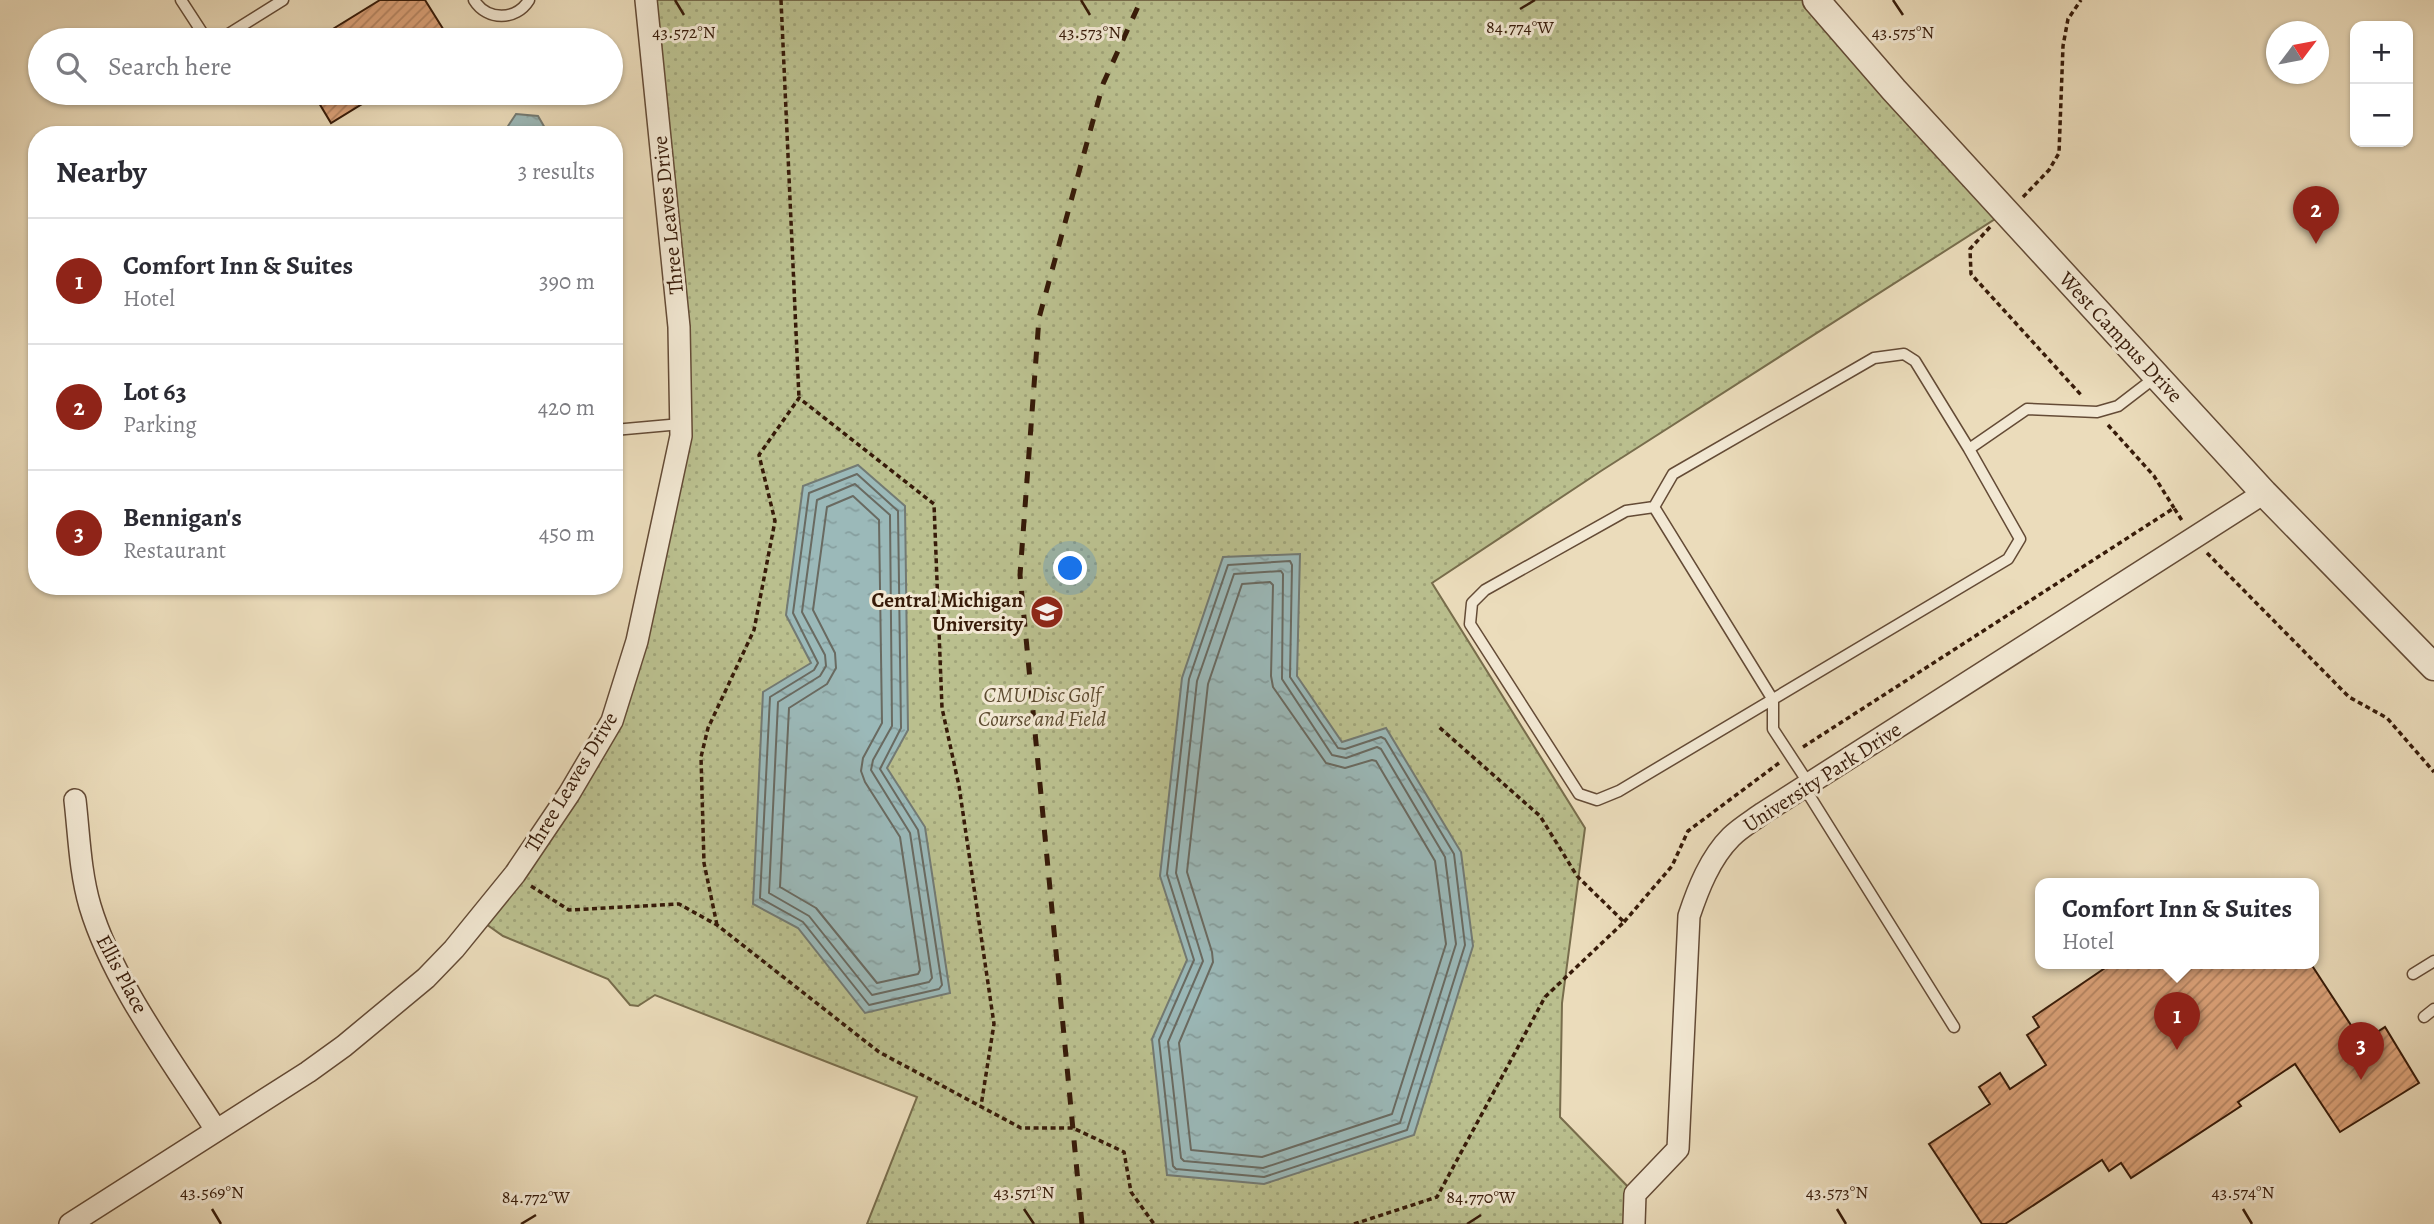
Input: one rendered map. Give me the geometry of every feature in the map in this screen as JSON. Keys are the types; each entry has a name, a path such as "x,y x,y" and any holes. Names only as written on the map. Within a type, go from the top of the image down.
{"street":[{"name":"Three Leaves Drive","path":"70,1224 344,1046 426,978 454,949 515,874 569,794 612,720 637,641 681,436 679,327 646,0"},
{"name":"West Campus Drive","path":"1816,0 1894,90 2264,493 2434,667"},
{"name":"University Park Drive","path":"1634,1224 1635,1194 1678,1149 1689,916 1696,893 1716,857 1731,837 1763,813 2264,493"},
{"name":"Ellis Place","path":"75,800 83,874 99,934 135,1002 216,1130"}],"lane":[{"path":"181,0 199,28"},
{"path":"238,28 283,0"},
{"path":"474,0 483,11 506,16 515,14 529,0"},
{"path":"1904,354 1914,361 1969,449 2020,539 2008,559 1619,791 1597,800 1579,794 1470,624 1472,604 1485,590 1626,511 1654,508 1673,474 1874,358 1904,354"},
{"path":"1969,449 2027,409 2097,412 2118,406 2157,376"},
{"path":"623,429 681,424"},
{"path":"1654,508 1773,700 1773,729 1791,754 1807,785 1954,1027"},
{"path":"2413,974 2434,961"},
{"path":"2424,1017 2434,1009"}],"path":[{"path":"717,925 704,863 701,757 708,728 754,629 775,521 758,456 799,398 781,0"},
{"path":"2021,199 2049,170 2059,153 2063,46 2068,19 2081,0"},
{"path":"1994,222 1970,249 1971,274 2154,477 2193,538 2349,697 2387,718 2434,772"},
{"path":"799,398 934,504 942,708 959,786 994,1024 981,1106"},
{"path":"1354,1224 1437,1197 1545,997 1625,922 1672,866 1688,831 1791,754 2174,508"},
{"path":"1439,727 1540,816 1577,876 1625,922"},
{"path":"529,884 569,910 679,904 717,925 879,1052 1021,1128 1073,1128 1124,1152 1131,1192 1154,1224"}],"green space":[{"name":"CMU Disc Golf Course and Field","path":"646,0 1818,0 2006,212 1601,471 1432,583 1585,828 1562,1003 1560,1117 1635,1194 1634,1224 867,1224 917,1097 655,995 638,1006 630,1005 608,979 503,936 479,919 612,720 681,436"}],"water":[{"path":"516,114 538,116 544,126 508,126"},
{"path":"858,465 905,506 908,730 887,768 925,827 950,993 865,1013 798,928 753,904 763,692 811,663 786,615 803,486"},
{"path":"1300,554 1297,676 1342,742 1386,728 1461,852 1473,946 1414,1135 1264,1184 1167,1175 1152,1039 1187,960 1160,876 1182,678 1223,557"}],"building":[{"path":"380,0 425,0 442,28 334,28"},
{"path":"320,105 360,105 331,123"},
{"path":"2104,969 2314,969 2362,1042 2385,1027 2419,1083 2340,1132 2295,1064 2238,1102 2241,1106 2131,1178 2121,1163 2109,1171 2102,1160 2005,1224 1982,1224 1929,1144 1990,1104 1979,1087 2000,1073 2010,1089 2046,1065 2027,1035 2039,1027 2033,1017"}],"railway":[{"path":"1082,1224 1020,575 1039,318 1103,84 1141,0"}],"place":[{"name":"Lot 63","path":"2316,244"},
{"name":"Central Michigan University","path":"1047,612"},
{"name":"Comfort Inn & Suites","path":"2177,1050"},
{"name":"Bennigan's","path":"2361,1080"}]}
